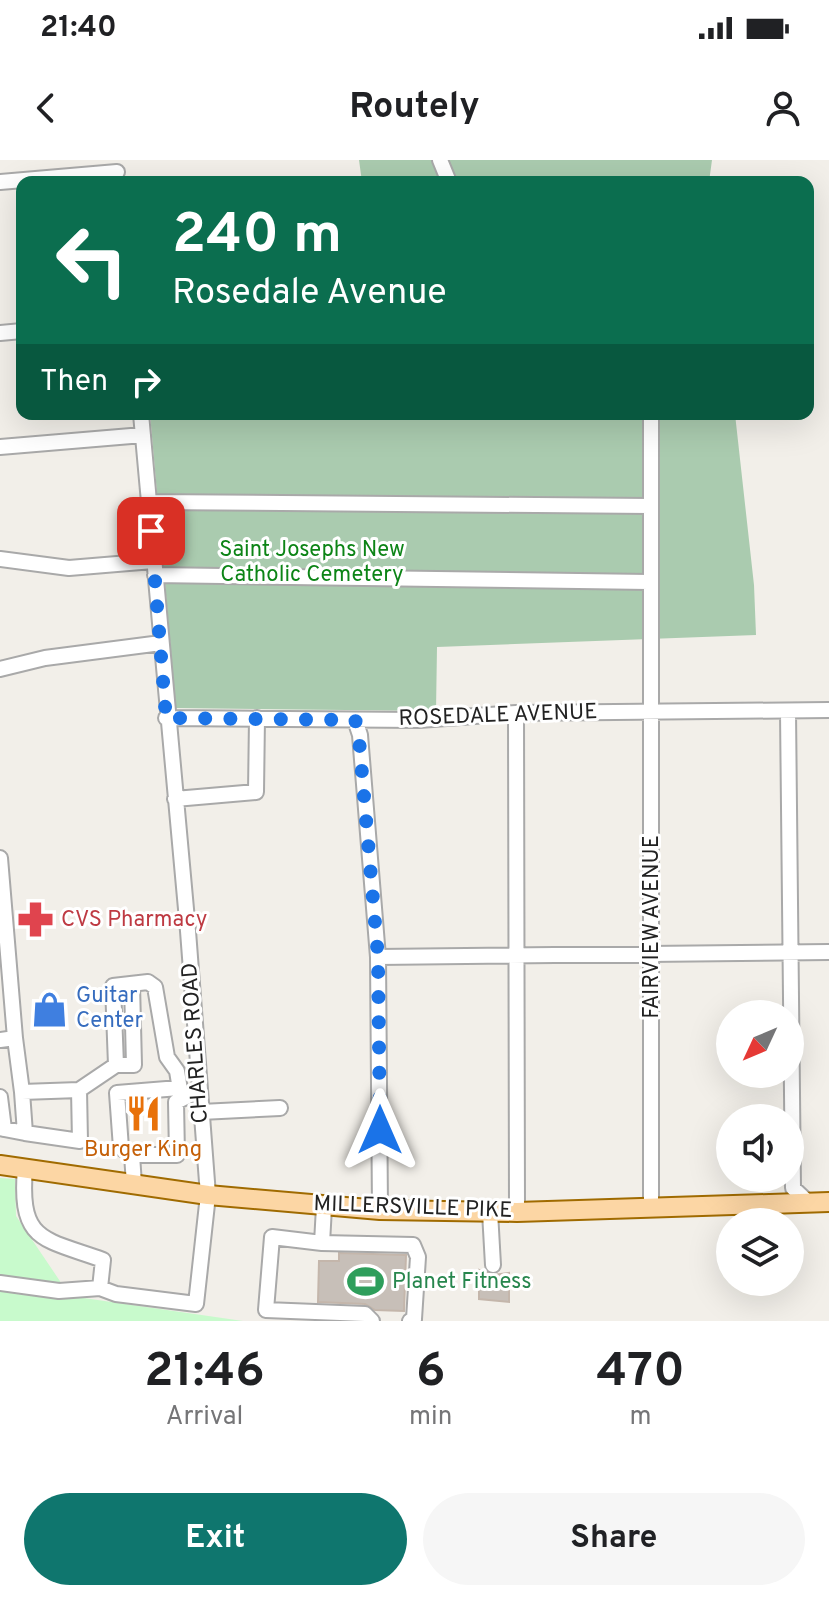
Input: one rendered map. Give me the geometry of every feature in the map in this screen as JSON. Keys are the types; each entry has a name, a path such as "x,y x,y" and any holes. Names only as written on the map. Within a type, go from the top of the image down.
{"main road":[{"name":"MILLERSVILLE PIKE","path":"0,1165 208,1195 380,1210 517,1212 823,1205"}],"street":[{"path":"64,176 117,171"},
{"name":"CHARLES ROAD","path":"100,1288 116,1294 196,1304 208,1195 142,420"},
{"name":"FAIRVIEW AVENUE","path":"651,420 651,1208"},
{"path":"0,447 143,435"},
{"path":"148,502 650,506"},
{"path":"0,559 69,568 649,582"},
{"path":"0,669 45,658 161,643"},
{"name":"ROSEDALE AVENUE","path":"166,718 419,720 516,713 829,710"},
{"path":"788,712 793,1188 823,1205"},
{"path":"516,713 517,1212"},
{"path":"175,799 256,792 257,718"},
{"path":"355,720 360,735 378,957 380,1210"},
{"path":"0,858 8,1039 22,1092 25,1133"},
{"path":"378,957 829,952"},
{"path":"22,1092 79,1090 116,1065 113,986 148,982 158,993 167,1057 177,1071 180,1092 175,1112 177,1155 132,1155 121,1148 117,1093 180,1092 200,1095"},
{"path":"0,1097 2,1129 80,1141 79,1090"},
{"path":"201,1112 280,1108"},
{"path":"132,1155 134,1184"},
{"path":"0,1283 59,1291 100,1288 103,1260 39,1236 27,1220 22,1200 25,1168"},
{"path":"322,1243 324,1207"},
{"path":"490,1212 493,1265"},
{"path":"372,1321 365,1314 266,1310 272,1237 322,1243 413,1245 418,1257 412,1320"}],"green space":[{"path":"359,160 712,160 710,176 361,176"},
{"name":"Saint Josephs New Catholic Cemetery","path":"151,420 736,420 754,585 756,635 437,647 436,711 176,708"},
{"path":"0,1178 15,1179 16,1216 70,1296 243,1321 0,1321"}],"building":[{"name":"Planet Fitness","path":"339,1253 406,1255 404,1311 375,1310 365,1304 318,1302 319,1261 339,1261"},
{"path":"479,1270 493,1275 509,1273 509,1302 479,1299"}],"place":[{"name":"CVS Pharmacy","path":"35,920"},
{"name":"Guitar Center","path":"50,1009"},
{"name":"Burger King","path":"143,1114"},
{"name":"Planet Fitness","path":"366,1282"}],"route":[{"path":"151,531 166,718 355,720 358,727 378,957 380,1130"}]}
